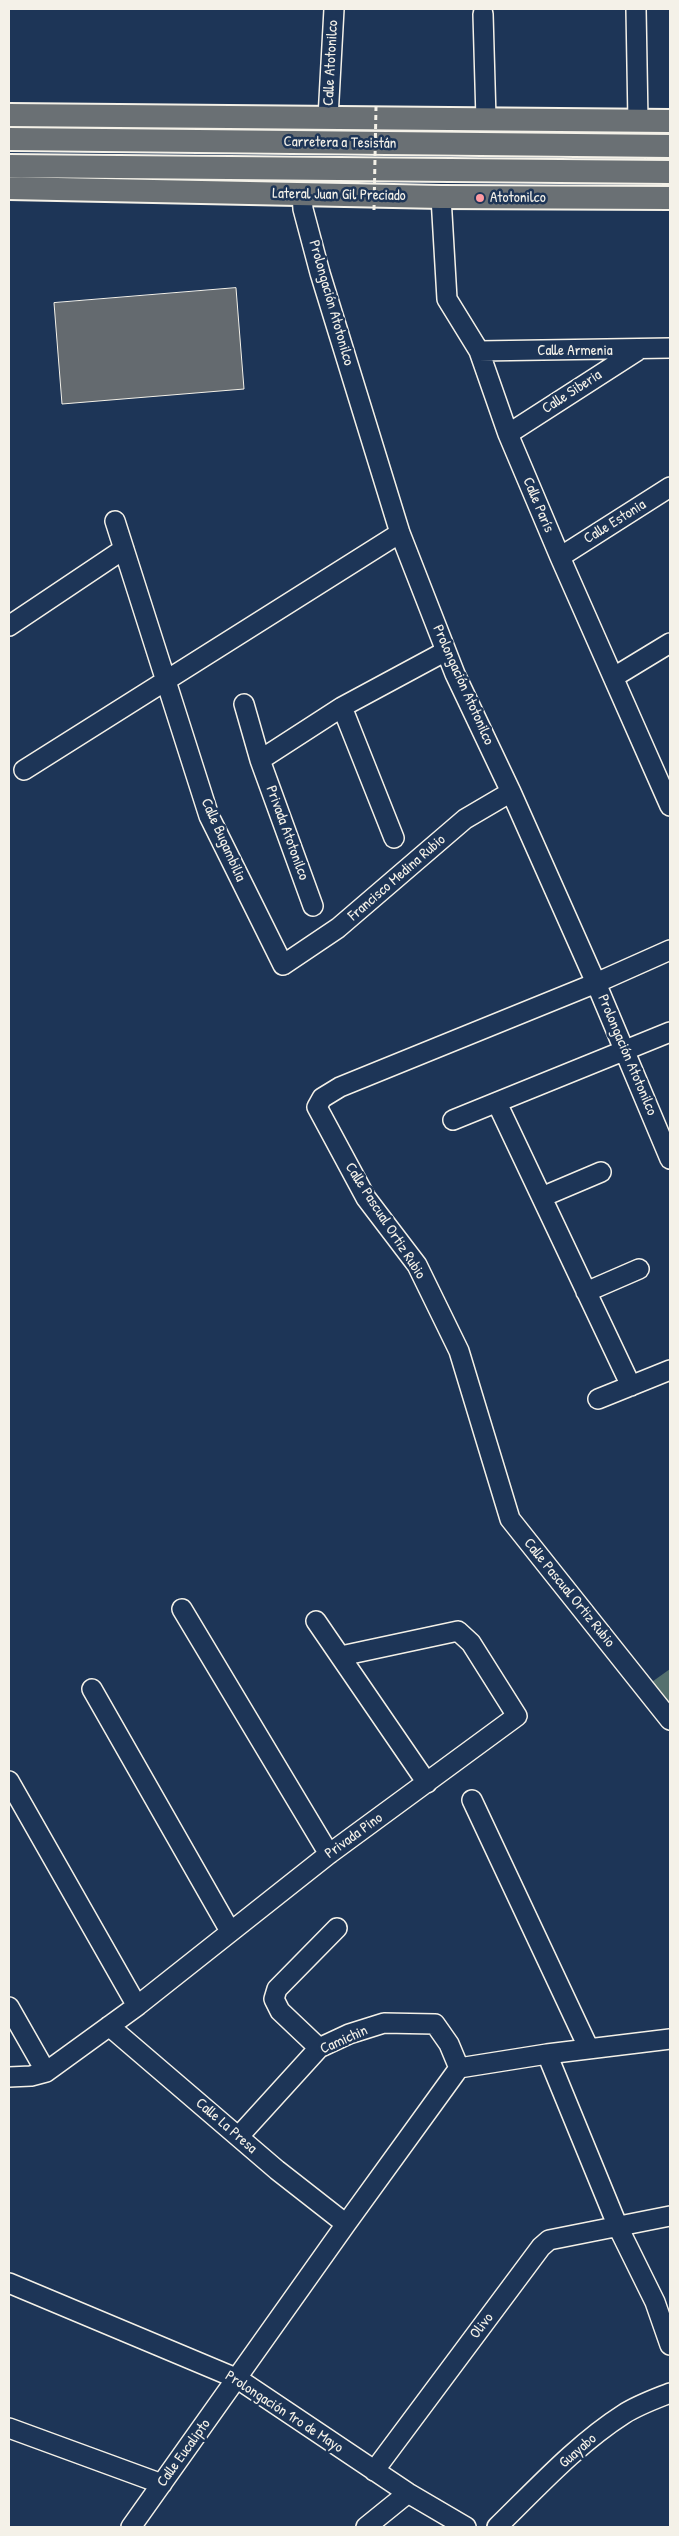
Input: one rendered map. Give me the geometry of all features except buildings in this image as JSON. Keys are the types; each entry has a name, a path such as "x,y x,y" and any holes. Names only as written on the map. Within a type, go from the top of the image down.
{"main road":[{"path":"9,115 670,121"},
{"path":"154,141 155,116"},
{"name":"Carretera a Tesistán","path":"9,139 670,146"},
{"name":"Carretera a Tesistán","path":"9,166 670,172"},
{"name":"Lateral Juan Gil Preciado","path":"9,188 441,197 670,198"}],"street":[{"name":"Calle Atotonilco","path":"328,118 334,9"},
{"path":"636,9 638,121"},
{"path":"483,14 486,119"},
{"name":"Prolongación Atotonilco","path":"302,194 303,209 320,273 400,533 446,651 511,792 668,1149"},
{"name":"Calle París","path":"441,197 447,299 479,351 508,434 560,557 668,797"},
{"name":"Calle Armenia","path":"479,351 670,348"},
{"name":"Calle Siberia","path":"508,434 636,350"},
{"name":"Calle Estonia","path":"560,557 670,487"},
{"name":"Calle Bugambilia","path":"115,521 209,816 283,965"},
{"path":"24,770 400,533"},
{"path":"9,626 124,549"},
{"path":"614,677 670,642"},
{"path":"260,760 342,706 446,651"},
{"name":"Privada Atotonilco","path":"244,704 260,760 313,906"},
{"path":"342,706 394,838"},
{"name":"Francisco Medina Rubio","path":"283,965 338,928 465,819 511,792"},
{"name":"Calle Pascual Ortiz Rubio","path":"670,950 596,983 340,1088 322,1098 317,1107 366,1198 416,1265 459,1350 510,1519 670,1720"},
{"path":"453,1120 670,1032"},
{"path":"496,1103 631,1386"},
{"path":"542,1197 601,1172"},
{"path":"586,1292 639,1269"},
{"path":"598,1399 670,1370"},
{"path":"182,1609 329,1854"},
{"path":"316,1621 427,1783"},
{"name":"Privada Pino","path":"9,2076 31,2076 46,2072 136,2006 329,1854 517,1716 471,1643 458,1631 341,1656"},
{"path":"92,1689 230,1931"},
{"path":"9,1781 136,2006"},
{"path":"472,1800 589,2049"},
{"path":"319,2048 280,2011 274,1999 277,1989 337,1928"},
{"path":"9,2007 46,2072"},
{"name":"Camichin","path":"238,2136 319,2048 350,2034 384,2023 436,2024 449,2044 459,2068"},
{"name":"Calle La Presa","path":"109,2026 276,2170 346,2224"},
{"path":"459,2068 547,2054 670,2039"},
{"path":"547,2054 618,2226 655,2302 670,2345"},
{"name":"Calle Eucalipto","path":"131,2527 459,2068"},
{"name":"Olivo","path":"374,2471 541,2247 549,2240 670,2216"},
{"name":"Prolongación 1ro de Mayo","path":"9,2283 238,2379 408,2494 466,2527"},
{"name":"Guayabo","path":"497,2527 559,2467 603,2429 626,2413 670,2392"},
{"path":"9,2428 162,2484"},
{"path":"366,2527 408,2494"}],"path":[{"path":"374,210 376,108"}],"green space":[{"path":"670,1669 670,1717 649,1684"}],"place":[{"name":"Atotonilco","path":"480,198"}]}
